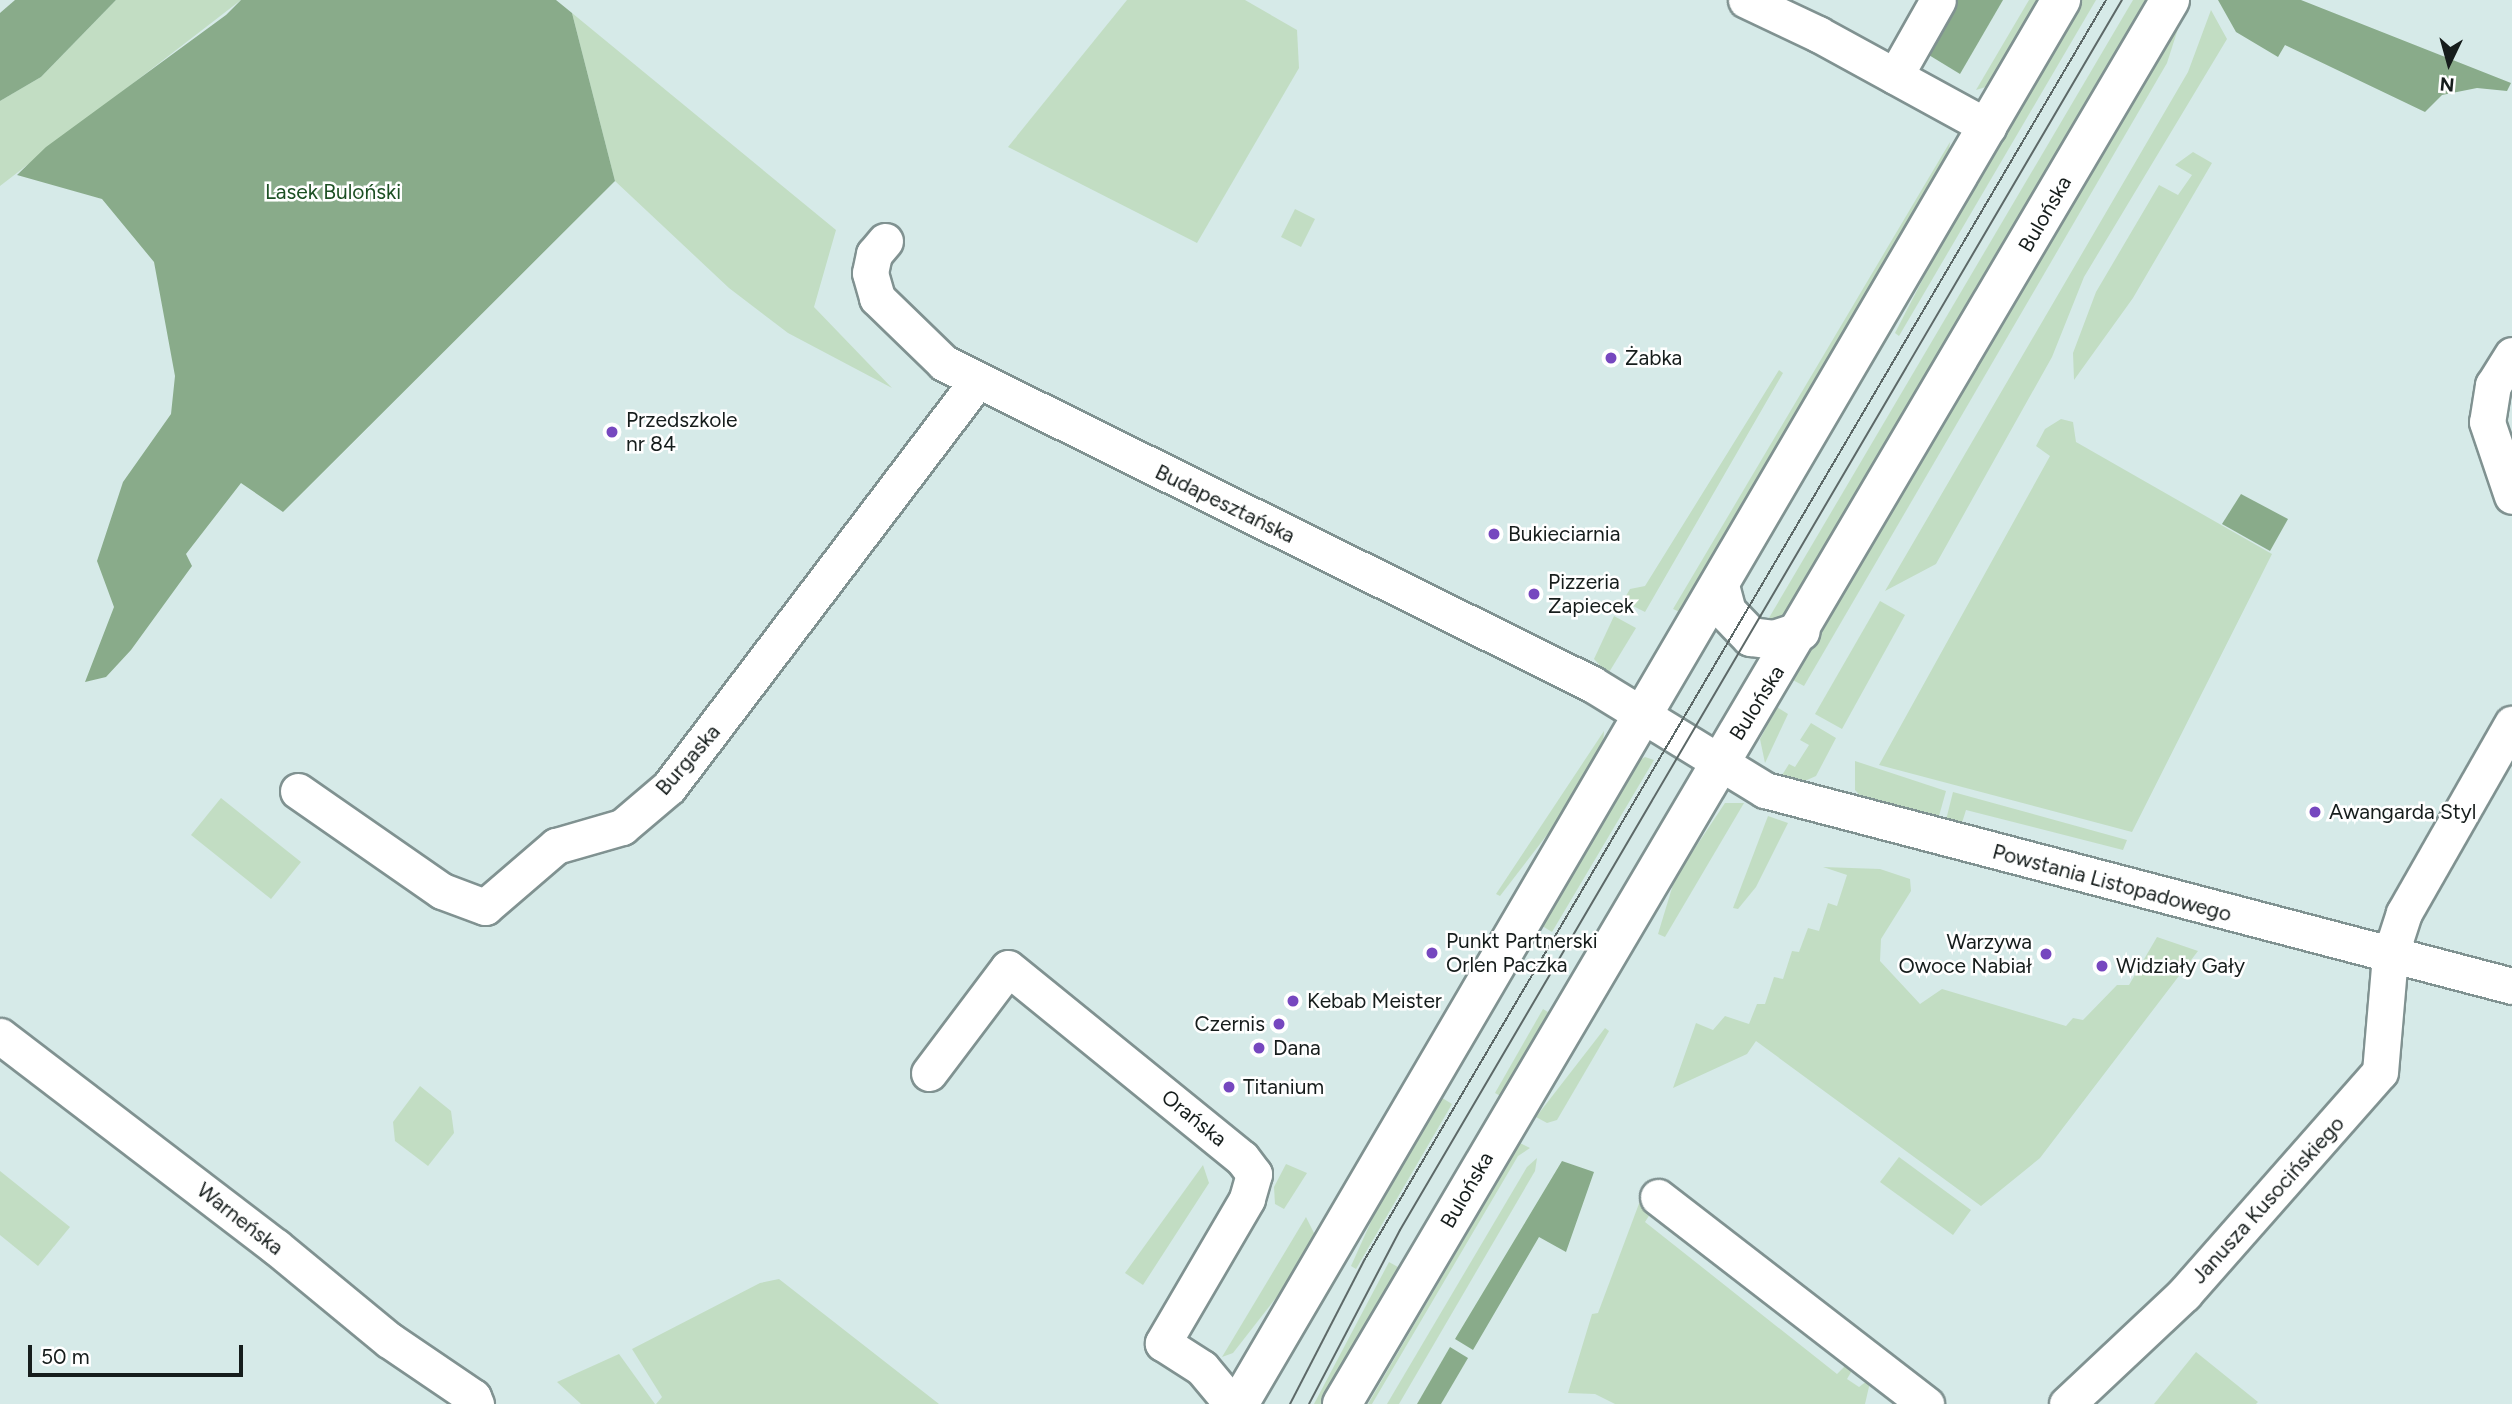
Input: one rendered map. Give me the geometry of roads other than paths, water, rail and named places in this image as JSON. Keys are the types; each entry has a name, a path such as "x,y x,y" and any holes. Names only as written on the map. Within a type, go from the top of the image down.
{"main road":[{"path":"1239,1404 2061,0"},
{"name":"Bulońska","path":"1342,1404 1718,764 1801,631 2170,0"},
{"path":"1720,586 1727,612 1751,637 1774,640 1801,631"}],"street":[{"path":"1746,0 1988,127"},
{"path":"1895,76 1937,0"},
{"name":"Budapesztańska","path":"886,241 874,254 870,273 877,298 944,363 1645,714 1718,764"},
{"path":"2512,355 2493,385 2487,422 2512,496"},
{"name":"Burgaska","path":"298,791 442,891 485,907 556,846 622,827 686,765 977,381"},
{"name":"Janusza Kusocińskiego","path":"2067,1404 2184,1294 2380,1072 2390,956 2404,913 2512,724"},
{"name":"Powstania Listopadowego","path":"1718,764 1781,796 2512,986"},
{"name":"Orańska","path":"929,1073 1008,968 1242,1158 1254,1174 1247,1199 1163,1343 1202,1368 1232,1404"},
{"name":"Warneńska","path":"0,1036 276,1247 389,1340 473,1397 476,1404"},
{"path":"1658,1197 1926,1404"}],"tram line":[{"path":"1290,1404 1365,1259 2106,0"},
{"path":"1309,1404 1400,1230 2122,0"}],"place":[{"name":"Żabka","path":"1611,358"},
{"name":"Przedszkole nr 84","path":"612,432"},
{"name":"Bukieciarnia","path":"1494,534"},
{"name":"Pizzeria Zapiecek","path":"1534,594"},
{"name":"Awangarda Styl","path":"2315,812"},
{"name":"Punkt Partnerski Orlen Paczka","path":"1432,953"},
{"name":"Warzywa Owoce Nabiał","path":"2046,954"},
{"name":"Widziały Gały","path":"2102,966"},
{"name":"Kebab Meister","path":"1293,1001"},
{"name":"Czernis","path":"1279,1024"},
{"name":"Dana","path":"1259,1048"},
{"name":"Titanium","path":"1229,1087"}],"park label":[{"name":"Lasek Buloński","path":"333,192"}]}
